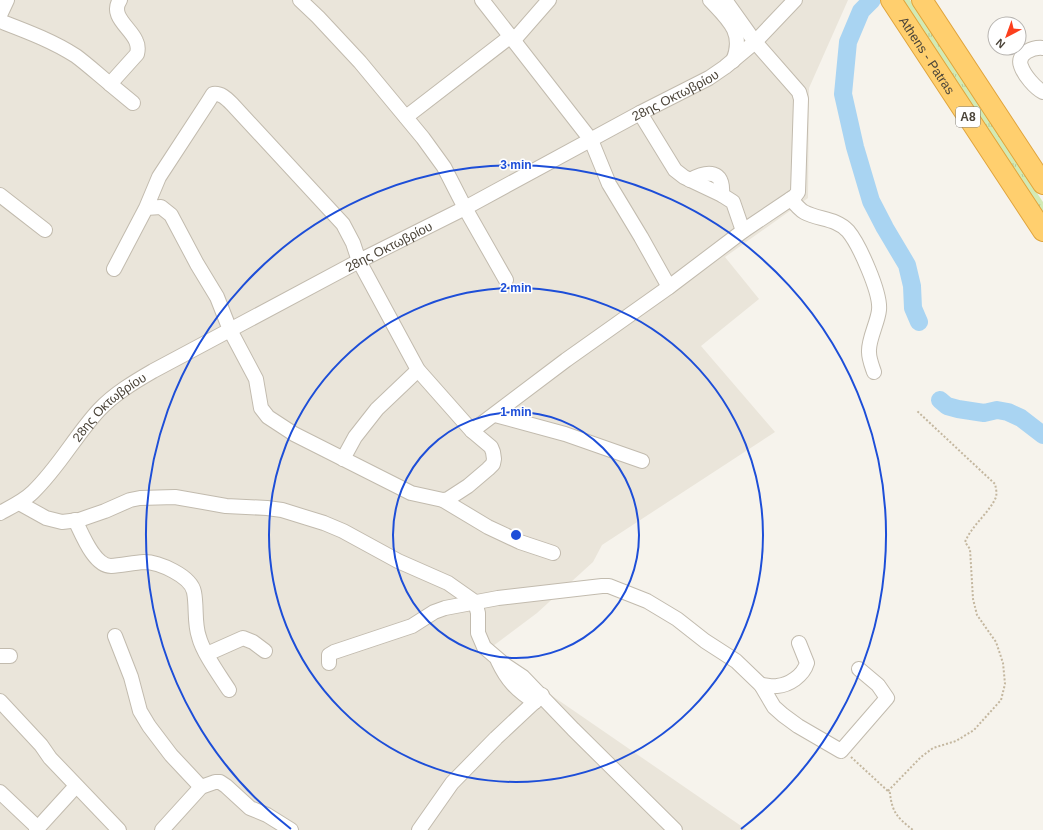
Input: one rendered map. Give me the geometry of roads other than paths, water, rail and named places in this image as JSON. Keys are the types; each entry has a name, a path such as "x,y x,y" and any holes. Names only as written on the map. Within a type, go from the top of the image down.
{"highway":[{"name":"Athens - Patras","path":"922,0 1043,184"},
{"name":"Athens - Patras","path":"892,2 1043,231"}],"street":[{"path":"0,15 7,0"},
{"path":"110,84 137,54 136,39 118,16 117,10 120,0"},
{"path":"300,0 342,41 406,117 444,167 465,208 506,280"},
{"path":"482,0 578,126 591,140 609,184 669,287"},
{"path":"406,117 512,38 549,0"},
{"path":"710,0 735,30 737,50 733,61"},
{"path":"472,431 566,360 669,287 743,231 791,199 798,192 801,98 799,92 755,42 725,0"},
{"name":"28ης Οκτωβρίου","path":"0,513 32,493 46,478 98,411 118,393 153,371 359,261 465,208 525,174 709,78 733,61 755,42 795,0"},
{"path":"0,21 59,46 76,57 133,103"},
{"path":"1043,48 1036,47 1029,50 1021,57 1020,62 1021,67 1033,84 1043,92"},
{"path":"114,269 146,208 159,177 210,98 213,94 218,94 232,104 343,224 353,243 359,261 418,370 472,431 491,447 494,456 493,464 457,495 443,500"},
{"path":"640,113 676,170 690,180 706,174 717,176 721,179 722,195 733,202 743,231"},
{"path":"0,195 45,230"},
{"path":"791,199 804,212 842,225 858,248 868,270 879,302 879,311 869,350 874,372"},
{"path":"146,208 161,207 171,215 197,264 217,297 230,330 256,379 261,408 268,416 294,434 411,493 443,500 488,527 520,542 553,554"},
{"path":"343,459 355,437 377,410 418,370"},
{"path":"495,415 565,434 642,461"},
{"path":"18,503 46,518 62,522 75,520 105,511 130,500 150,496 175,497 226,506 282,510 324,523 343,531 398,561 448,583 475,602 478,613 478,633 484,647 523,677 538,698 573,729 675,830"},
{"path":"75,520 88,546 96,559 102,564 111,566 145,562 154,563 182,576 190,584 194,591 199,638 229,690"},
{"path":"329,663 329,655 338,650 412,626 434,612 444,608 475,602 609,586 647,600 736,661 761,685 774,707 783,715 798,726 841,751 887,698 878,685 859,669"},
{"path":"114,636 131,677 140,711 149,726 171,754 201,787"},
{"path":"207,654 243,638 253,642 265,651"},
{"path":"761,685 780,685 796,678 801,674 806,663 800,644"},
{"path":"419,830 452,784 496,738 538,698"},
{"path":"0,701 30,732 50,758 119,830"},
{"path":"162,830 201,787 215,782 220,782 226,786 250,808 267,815 291,830"},
{"path":"0,792 37,829 76,786"}],"waterway":[{"path":"872,0 861,11 848,42 843,94 855,147 871,201 907,265 912,286 913,308 919,322"},
{"path":"940,400 947,406 958,409 984,413 997,410 1008,412 1021,418 1043,435"}]}
